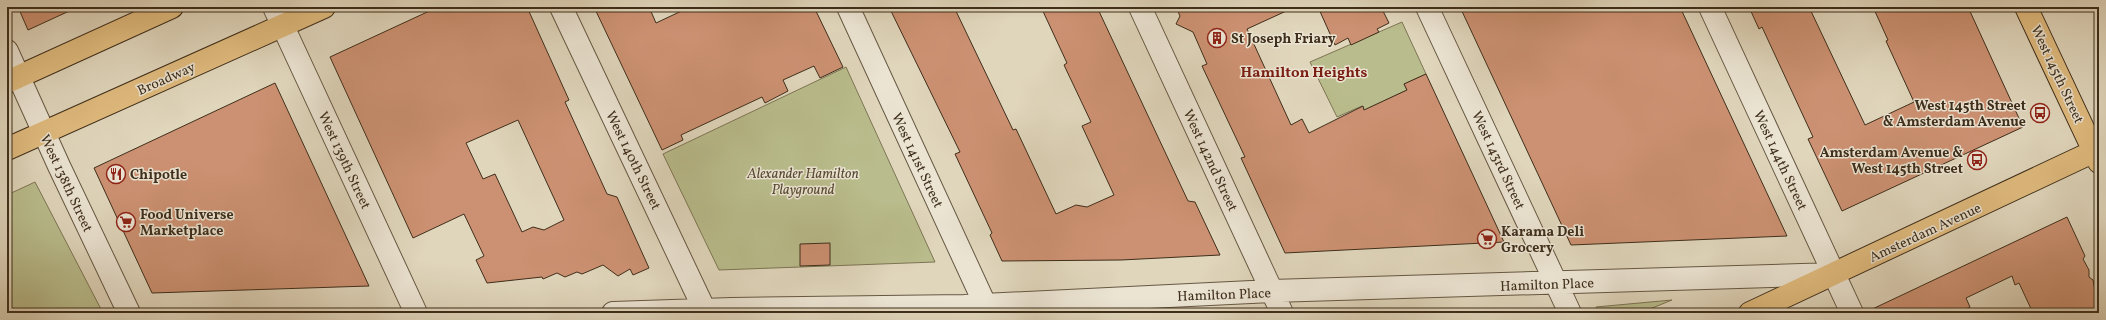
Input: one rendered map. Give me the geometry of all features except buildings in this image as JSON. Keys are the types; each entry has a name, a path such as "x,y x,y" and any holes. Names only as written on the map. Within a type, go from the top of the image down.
{"main road":[{"path":"13,80 172,7"},
{"name":"Broadway","path":"7,149 43,133 278,16 324,7"},
{"name":"West 145th Street","path":"2026,7 2097,154"},
{"name":"Amsterdam Avenue","path":"1750,313 2097,154"}],"street":[{"name":"West 140th Street","path":"561,7 705,311"},
{"name":"West 141st Street","path":"848,7 987,309"},
{"name":"West 142nd Street","path":"1140,7 1282,313"},
{"name":"West 143rd Street","path":"1427,7 1570,313"},
{"name":"West 144th Street","path":"1710,7 1852,313"},
{"name":"West 139th Street","path":"278,16 416,313"},
{"name":"West 138th Street","path":"7,51 13,80 43,133 129,313"},
{"name":"Hamilton Place","path":"613,313 987,309 1272,291 1834,274"}],"green space":[{"path":"1402,22 1426,74 1404,84 1407,90 1369,108 1365,112 1362,106 1337,117 1310,62"},
{"name":"Alexander Hamilton Playground","path":"846,67 935,262 719,270 663,154"},
{"path":"35,182 103,313 7,313 7,195"},
{"path":"1672,300 1640,313 1599,313 1596,307"}],"place":[{"name":"St Joseph Friary","path":"1217,38"},
{"name":"West 145th Street & Amsterdam Avenue","path":"2040,113"},
{"name":"Amsterdam Avenue & West 145th Street","path":"1977,160"},
{"name":"Chipotle","path":"116,174"},
{"name":"Food Universe Marketplace","path":"126,222"},
{"name":"Karama Deli Grocery","path":"1487,239"}],"district":[{"name":"Hamilton Heights","path":"1304,72"}]}
